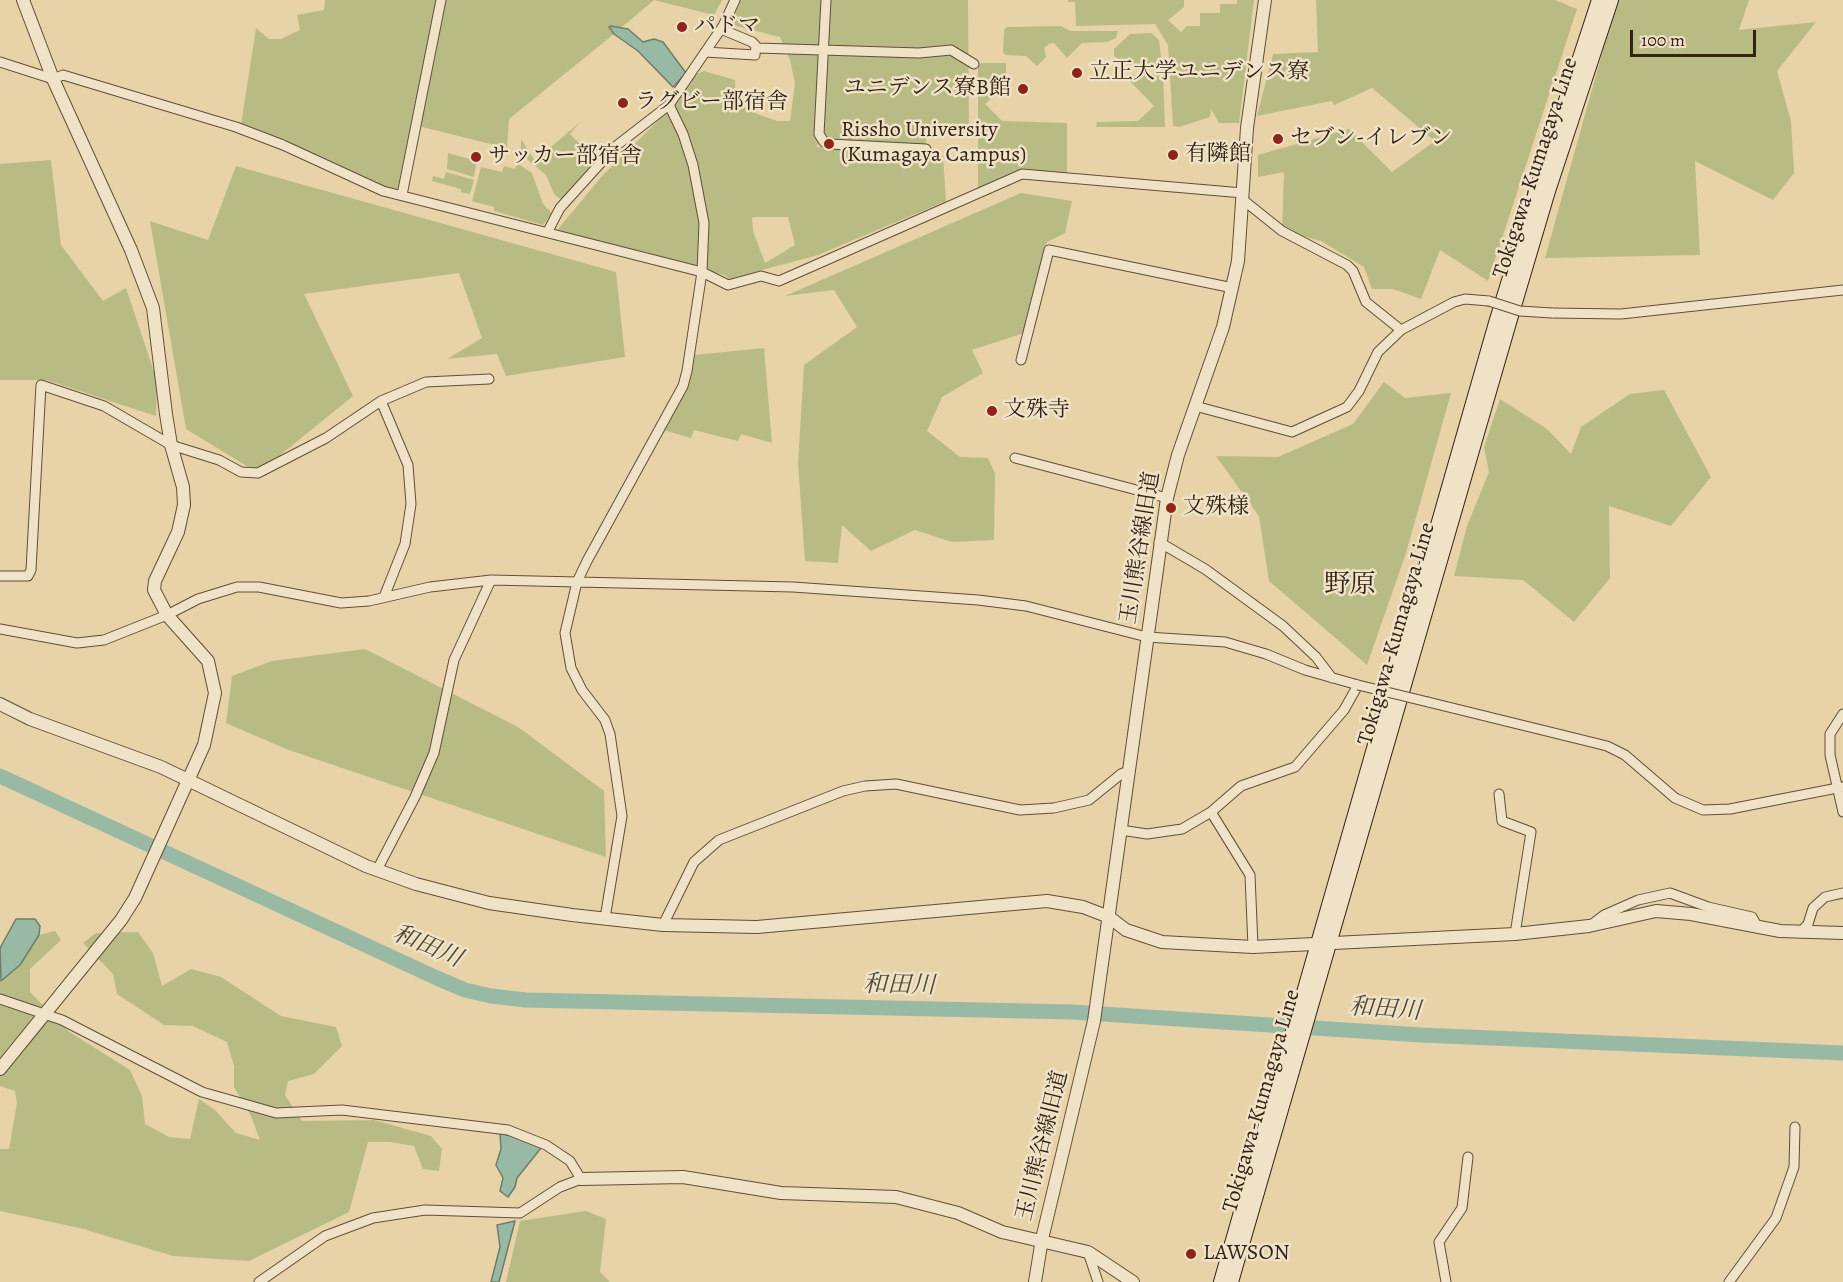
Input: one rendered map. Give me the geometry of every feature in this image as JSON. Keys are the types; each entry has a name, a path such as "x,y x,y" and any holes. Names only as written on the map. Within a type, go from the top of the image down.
{"main road":[{"name":"Tokigawa-Kumagaya Line","path":"1231,1282 1500,312 1599,0"},
{"name":"Tokigawa-Kumagaya Line","path":"1323,945 1521,281 1611,0"},
{"name":"Tokigawa-Kumagaya Line","path":"1221,1282 1291,1059"}],"street":[{"path":"0,1070 127,912 189,781 211,720 215,693 214,677 208,660 167,615 155,597 155,581 178,532 184,505 183,487 171,445 153,308 131,250 53,79 23,0"},
{"path":"402,195 441,0"},
{"path":"548,231 560,208 616,146 669,105 721,29 735,0"},
{"path":"825,0 819,135 824,142 926,149"},
{"name":"玉川熊谷線旧道","path":"1035,1282 1042,1239 1094,1022 1159,542 1167,498 1195,406 1223,327 1238,261 1247,128 1265,0"},
{"path":"705,52 755,55 757,48 753,42 721,29"},
{"path":"757,48 919,54 951,50 974,64"},
{"path":"0,62 53,79 63,75 236,127 283,145 383,191 548,231 702,272 728,285 761,276 779,281 1022,174 1243,196 1282,231 1347,265 1353,271 1366,302 1401,330"},
{"path":"605,918 622,816 610,734 605,720 582,690 571,668 565,633 577,582 683,386 702,272 704,223 699,193 683,134 669,105"},
{"path":"1021,360 1049,250 1233,288"},
{"path":"1195,406 1292,432 1347,407 1359,391 1378,352 1401,330 1454,302 1465,299 1489,301 1520,311 1622,314 1843,290"},
{"path":"0,576 28,576 31,570 41,385 104,406 171,445 219,460 241,472 258,473 326,438 381,401 426,381 489,379"},
{"path":"381,401 408,465 411,504 405,544 384,597"},
{"path":"1015,458 1167,498"},
{"path":"1159,542 1205,569 1283,626 1316,657 1332,678"},
{"path":"376,870 416,797 434,753 454,660 491,580"},
{"path":"0,628 77,643 104,640 167,615 198,599 237,587 259,587 341,603 430,587 491,580 793,587 978,600 1026,606 1147,637 1225,642 1332,678 1607,746 1625,755 1675,798 1703,810 1730,809 1840,787"},
{"path":"1121,830 1147,834 1182,829 1211,812 1241,786 1295,767 1344,710 1359,685"},
{"path":"0,704 30,719 161,767 376,870 426,887 489,903 605,918 663,925 757,927 1047,902 1083,907 1109,917 1125,930 1162,942 1253,947 1515,934 1589,926 1656,911 1691,914 1758,928 1800,933 1843,933"},
{"path":"1843,714 1830,734 1830,755 1840,787 1843,812"},
{"path":"663,925 694,862 718,840 843,791 896,783 1020,810 1032,810 1054,808 1089,800 1121,774 1129,771"},
{"path":"1499,794 1502,822 1531,832 1515,934"},
{"path":"1211,812 1250,875 1253,947"},
{"path":"1589,926 1604,915 1638,900 1670,893 1708,907 1752,917 1758,928"},
{"path":"1800,933 1808,924 1813,908 1826,897 1843,893"},
{"path":"0,999 43,1014 214,1095 276,1113 342,1110 508,1130 546,1145 570,1161 581,1179"},
{"path":"1729,1282 1776,1218 1794,1167 1795,1127"},
{"path":"1446,1282 1439,1242 1462,1208 1468,1157"},
{"path":"259,1282 325,1236 373,1218 425,1210 520,1213 560,1187 581,1179 683,1177 781,1193 896,1197 958,1213 1002,1232 1042,1239 1088,1252 1133,1282"},
{"path":"1088,1252 1098,1282"}],"shaded area":[{"path":"325,0 437,0 397,192 382,189 241,125 256,28 269,39 281,39 300,30 297,15 324,10"},
{"path":"446,0 654,0 621,28 611,26 610,30 614,34 509,119 507,148 418,126"},
{"path":"654,0 722,0 714,15"},
{"path":"737,0 968,0 969,132 926,135 926,146 830,140 824,136 816,147 943,156 946,201 818,255 729,279 724,275 554,234 602,176 674,105 684,88 697,74 704,71 735,80 736,102 757,114 777,121 790,121 795,83 790,60 780,37 729,24","holes":["788,217 795,245 765,263 753,231 752,218"]},
{"path":"1068,0 1184,0 1184,7 1168,20 1181,32 1187,26 1200,26 1200,13 1220,13 1220,4 1237,4 1237,0 1254,0 1239,123 1219,123 1211,109 1210,117 1179,127 1173,126 1168,45 1155,24 1076,26 1075,2 1068,2"},
{"path":"1316,0 1555,0 1577,9 1488,281 1440,250 1421,299 1393,289 1372,289 1364,267 1321,241 1282,231 1284,172 1258,177 1258,155 1349,129 1392,172 1435,141 1372,88 1334,105 1332,101 1257,116 1273,54 1318,52"},
{"path":"1617,0 1749,0 1739,30 1816,22 1777,71 1791,121 1794,173 1773,200 1695,161 1700,255 1545,258"},
{"path":"1061,26 1071,31 1118,31 1116,38 1107,42 1082,43 1067,58 1054,43 1049,44 1044,48 1046,57 1037,66 1026,56 1003,53 1004,30 1007,27"},
{"path":"609,27 628,29 643,42 654,39 663,42 686,73 673,87 638,51 614,34"},
{"path":"1151,33 1159,40 1162,65 1127,65 1114,56 1114,49 1130,34"},
{"path":"981,63 1006,63 1006,74 1012,80 985,104 1002,121 1067,123 1067,173 1025,172 978,192 978,66"},
{"path":"1163,73 1165,127 1096,127 1097,122 1138,121 1154,106 1125,76"},
{"path":"580,122 570,134 597,161 563,201 554,194 546,175 521,154 521,139 535,161"},
{"path":"448,153 477,161 474,177 447,169"},
{"path":"51,160 61,245 103,301 126,288 157,381 156,416 46,380 0,380 0,164"},
{"path":"517,163 532,173 543,204 552,213 543,225 494,211 494,207 472,201 481,167 502,172 504,166 515,169"},
{"path":"236,166 616,272 625,357 506,376 497,354 447,359 482,338 459,273 304,294 353,396 258,473 186,429 150,221 208,240"},
{"path":"446,172 474,180 470,194 461,192 461,189 432,181 433,176 444,179"},
{"path":"1021,193 1072,201 1065,233 1047,242 1024,333 972,350 983,373 942,397 927,431 960,457 988,458 995,474 994,540 952,542 915,530 871,551 842,525 838,563 805,561 798,464 804,365 857,327 834,290 785,296"},
{"path":"764,348 772,443 741,434 738,441 694,430 691,438 663,430 686,390 695,355"},
{"path":"1384,382 1405,398 1451,393 1406,553 1367,665 1269,581 1259,516 1216,456 1278,457 1353,424"},
{"path":"1664,390 1711,477 1671,526 1609,506 1610,578 1574,622 1523,580 1454,576 1467,526 1489,472 1484,447 1500,399 1547,429 1571,454 1581,427 1630,394"},
{"path":"365,649 518,727 604,791 606,857 286,749 226,723 232,676 272,661"},
{"path":"16,919 35,919 40,926 39,935 20,965 1,981 0,948"},
{"path":"55,931 61,940 30,969 30,992 68,1031 130,1070 142,1096 145,1124 169,1137 190,1139 199,1099 215,1110 236,1133 260,1140 251,1116 234,1087 234,1066 227,1042 193,1026 164,1025 117,994 113,974 83,943 96,933 138,932 153,953 162,986 191,969 221,977 281,1016 336,1027 342,1046 314,1074 288,1081 285,1095 302,1121 374,1120 431,1136 442,1149 439,1171 423,1169 414,1146 390,1142 368,1142 349,1212 249,1261 173,1256 80,1228 0,1211 0,1149 9,1149 17,1103 15,1091 0,1086 0,981 20,965 39,935"},
{"path":"500,1133 519,1138 541,1148 517,1178 515,1187 508,1197 500,1191 503,1178 496,1165 501,1149"},
{"path":"586,1211 606,1219 600,1272 610,1282 506,1282 520,1221"},
{"path":"515,1221 499,1282 491,1282 500,1247 497,1225"}],"waterway":[{"name":"和田川","path":"0,776 439,979 465,990 491,996 526,1000 1072,1012 1421,1035 1843,1053"}],"place":[{"name":"パドマ","path":"682,27"},
{"name":"立正大学ユニデンス寮","path":"1077,73"},
{"name":"ユニデンス寮B館","path":"1023,89"},
{"name":"ラグビー部宿舎","path":"623,103"},
{"name":"セブン-イレブン","path":"1278,139"},
{"name":"Rissho University (Kumagaya Campus)","path":"829,144"},
{"name":"有隣館","path":"1173,155"},
{"name":"サッカー部宿舎","path":"476,157"},
{"name":"文殊寺","path":"992,411"},
{"name":"文殊様","path":"1171,508"},
{"name":"LAWSON","path":"1191,1254"}],"district":[{"name":"野原","path":"1350,586"}]}
